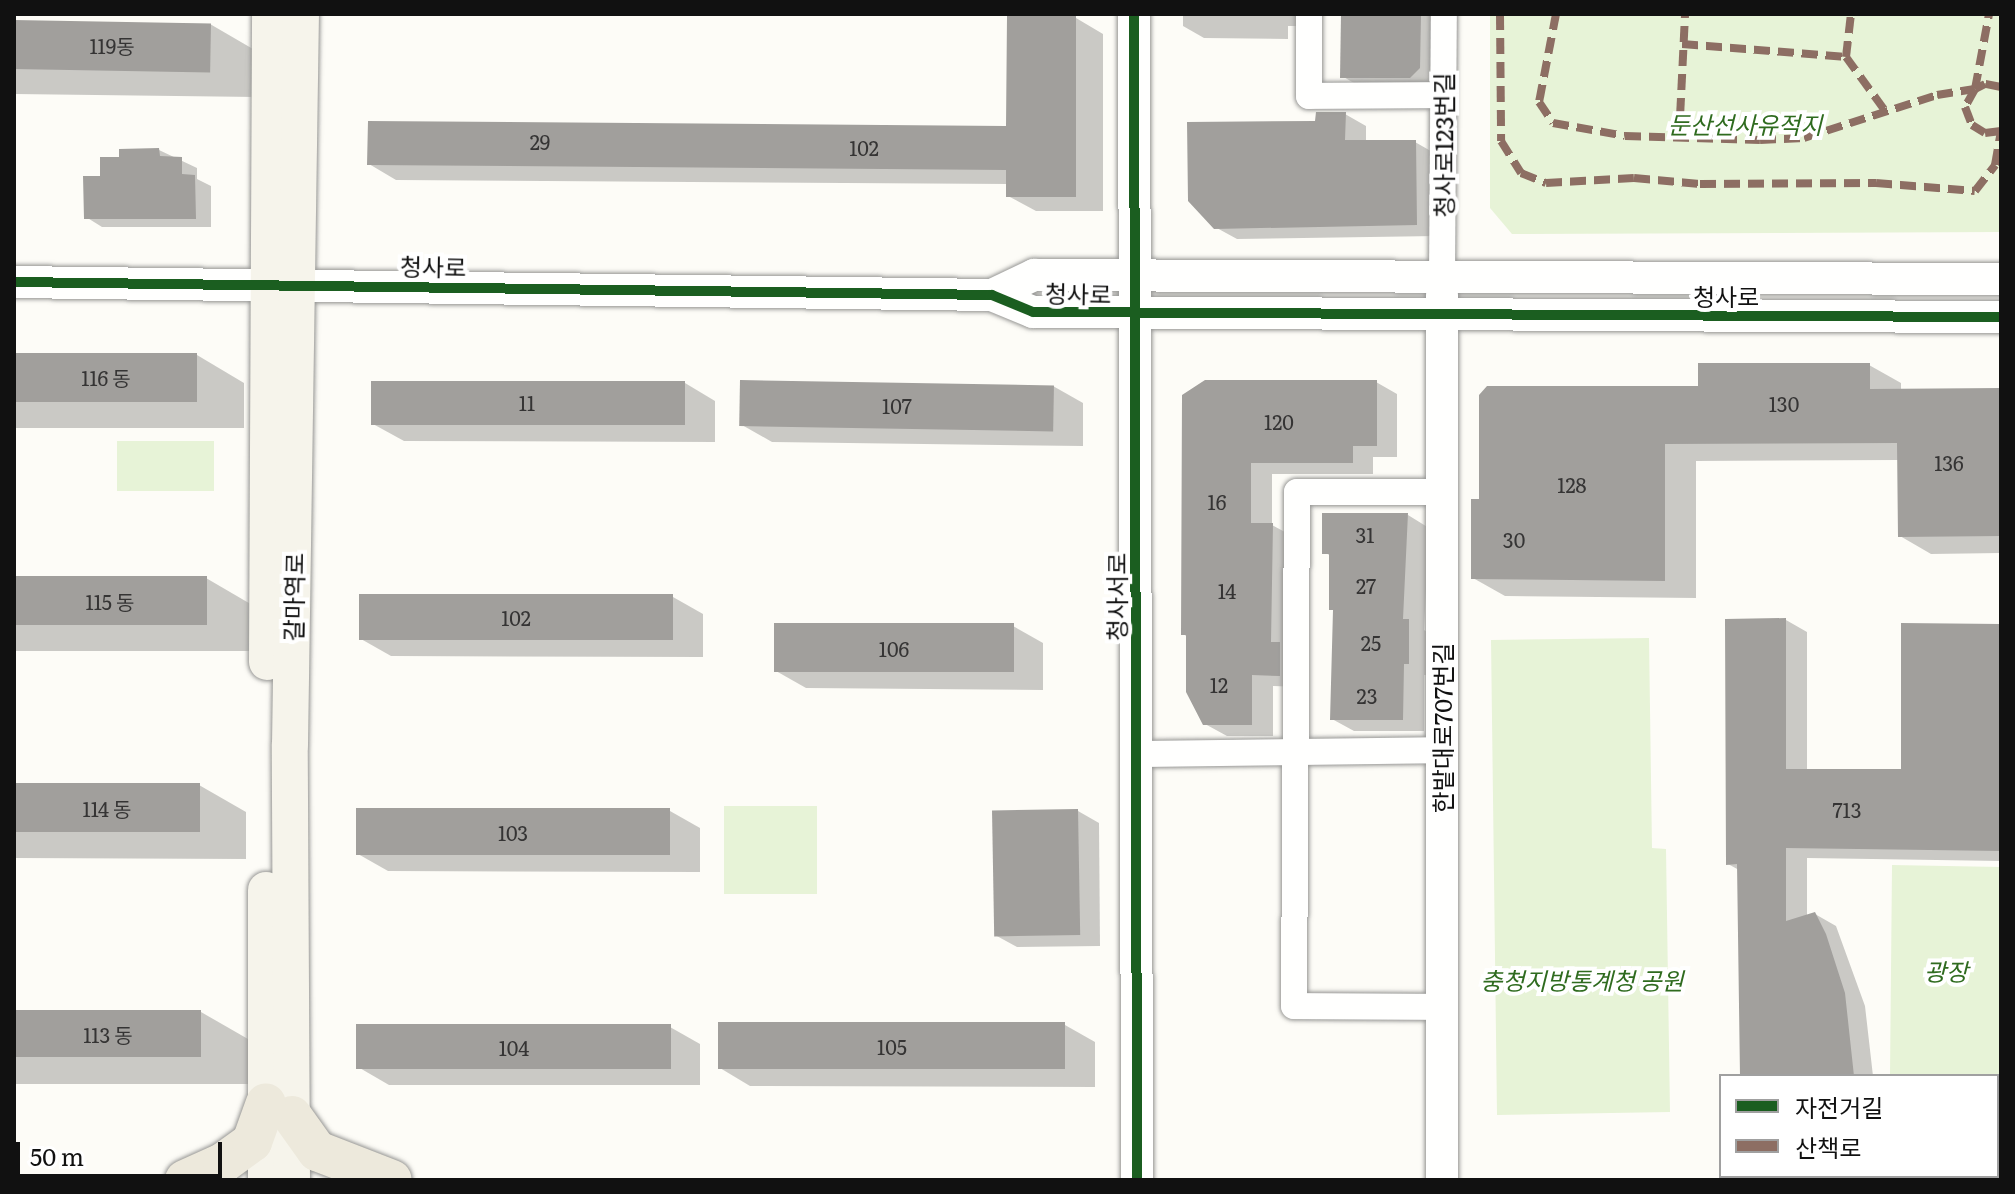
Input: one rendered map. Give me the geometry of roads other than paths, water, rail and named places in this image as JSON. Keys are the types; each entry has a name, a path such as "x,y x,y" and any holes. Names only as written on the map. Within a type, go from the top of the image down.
{"main road":[{"name":"갈마역로","path":"270,14 284,284"},
{"name":"갈마역로","path":"266,1180 279,1110 284,284 301,14"},
{"name":"갈마역로","path":"279,1110 292,1180"},
{"path":"185,1180 223,1163 252,1142 279,1110 317,1151 392,1180"}],"street":[{"name":"청사서로","path":"1134,14 1137,1180"},
{"path":"1309,14 1309,96 1443,95"},
{"name":"청사로123번길","path":"1442,277 1444,14"},
{"name":"청사로","path":"992,295 1034,275 2001,279"},
{"name":"한밭대로707번길","path":"1442,277 1442,1180"},
{"name":"청사로","path":"14,282 992,295 1033,312 2001,317"},
{"path":"1442,492 1297,492 1294,1006 1442,1007"},
{"path":"1136,754 1442,750"}],"park label":[{"name":"둔산선사유적지","path":"1745,124"},
{"name":"광장","path":"1946,971"},
{"name":"충청지방통계청 공원","path":"1582,980"}]}
